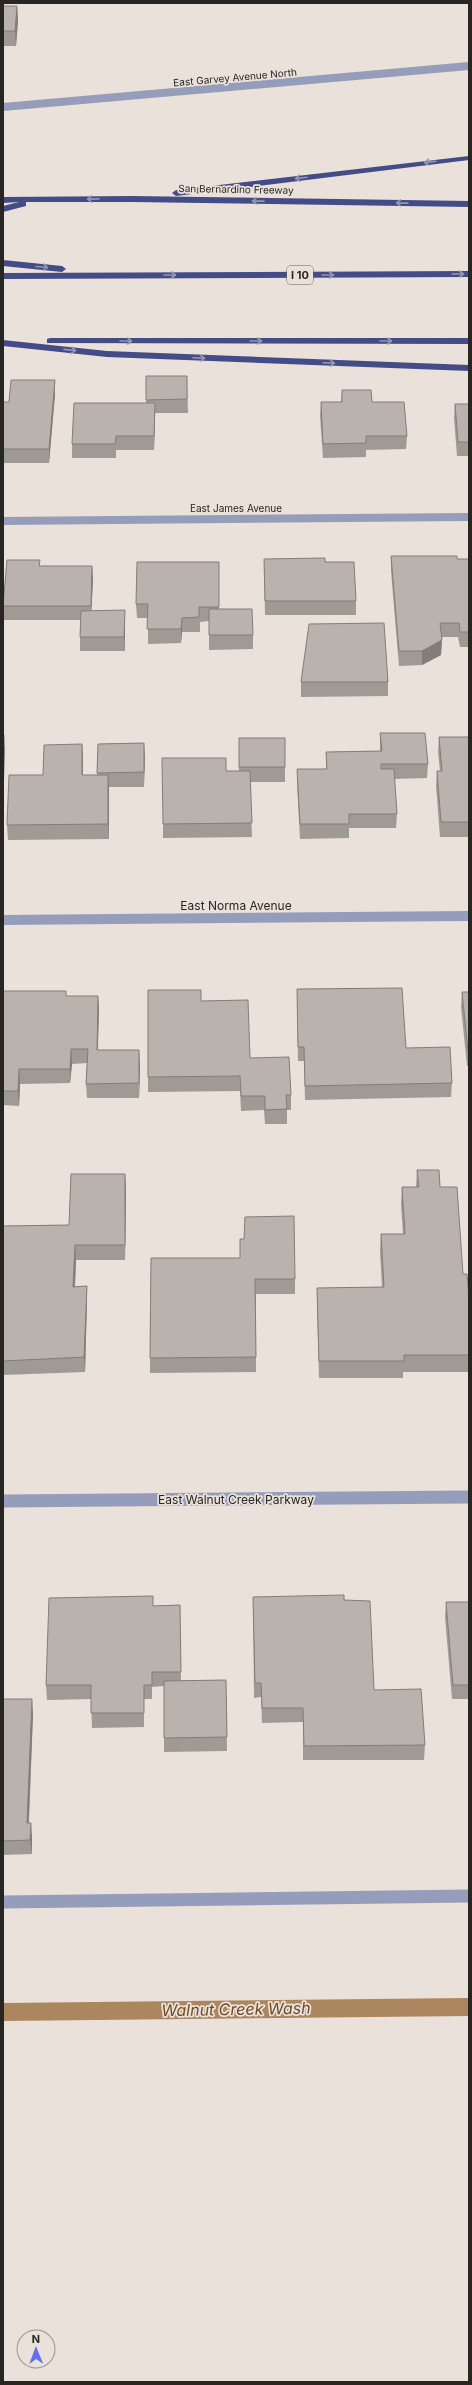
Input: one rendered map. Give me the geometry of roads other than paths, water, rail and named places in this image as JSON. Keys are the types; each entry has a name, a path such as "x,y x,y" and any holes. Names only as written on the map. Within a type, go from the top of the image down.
{"highway":[{"path":"132,199 469,158"},
{"name":"San Bernardino Freeway","path":"3,200 132,199 469,204"},
{"path":"3,209 38,200"},
{"path":"3,264 131,276"},
{"name":"I 10","path":"3,276 469,274"},
{"path":"3,342 469,341"},
{"path":"3,342 107,354 469,368"}],"street":[{"name":"East Garvey Avenue North","path":"3,107 469,66"},
{"name":"East James Avenue","path":"3,521 469,517"},
{"name":"East Norma Avenue","path":"3,920 469,916"},
{"name":"East Walnut Creek Parkway","path":"3,1500 469,1497"},
{"path":"3,1902 469,1896"}],"waterway":[{"name":"Walnut Creek Wash","path":"3,2012 469,2007"}]}
